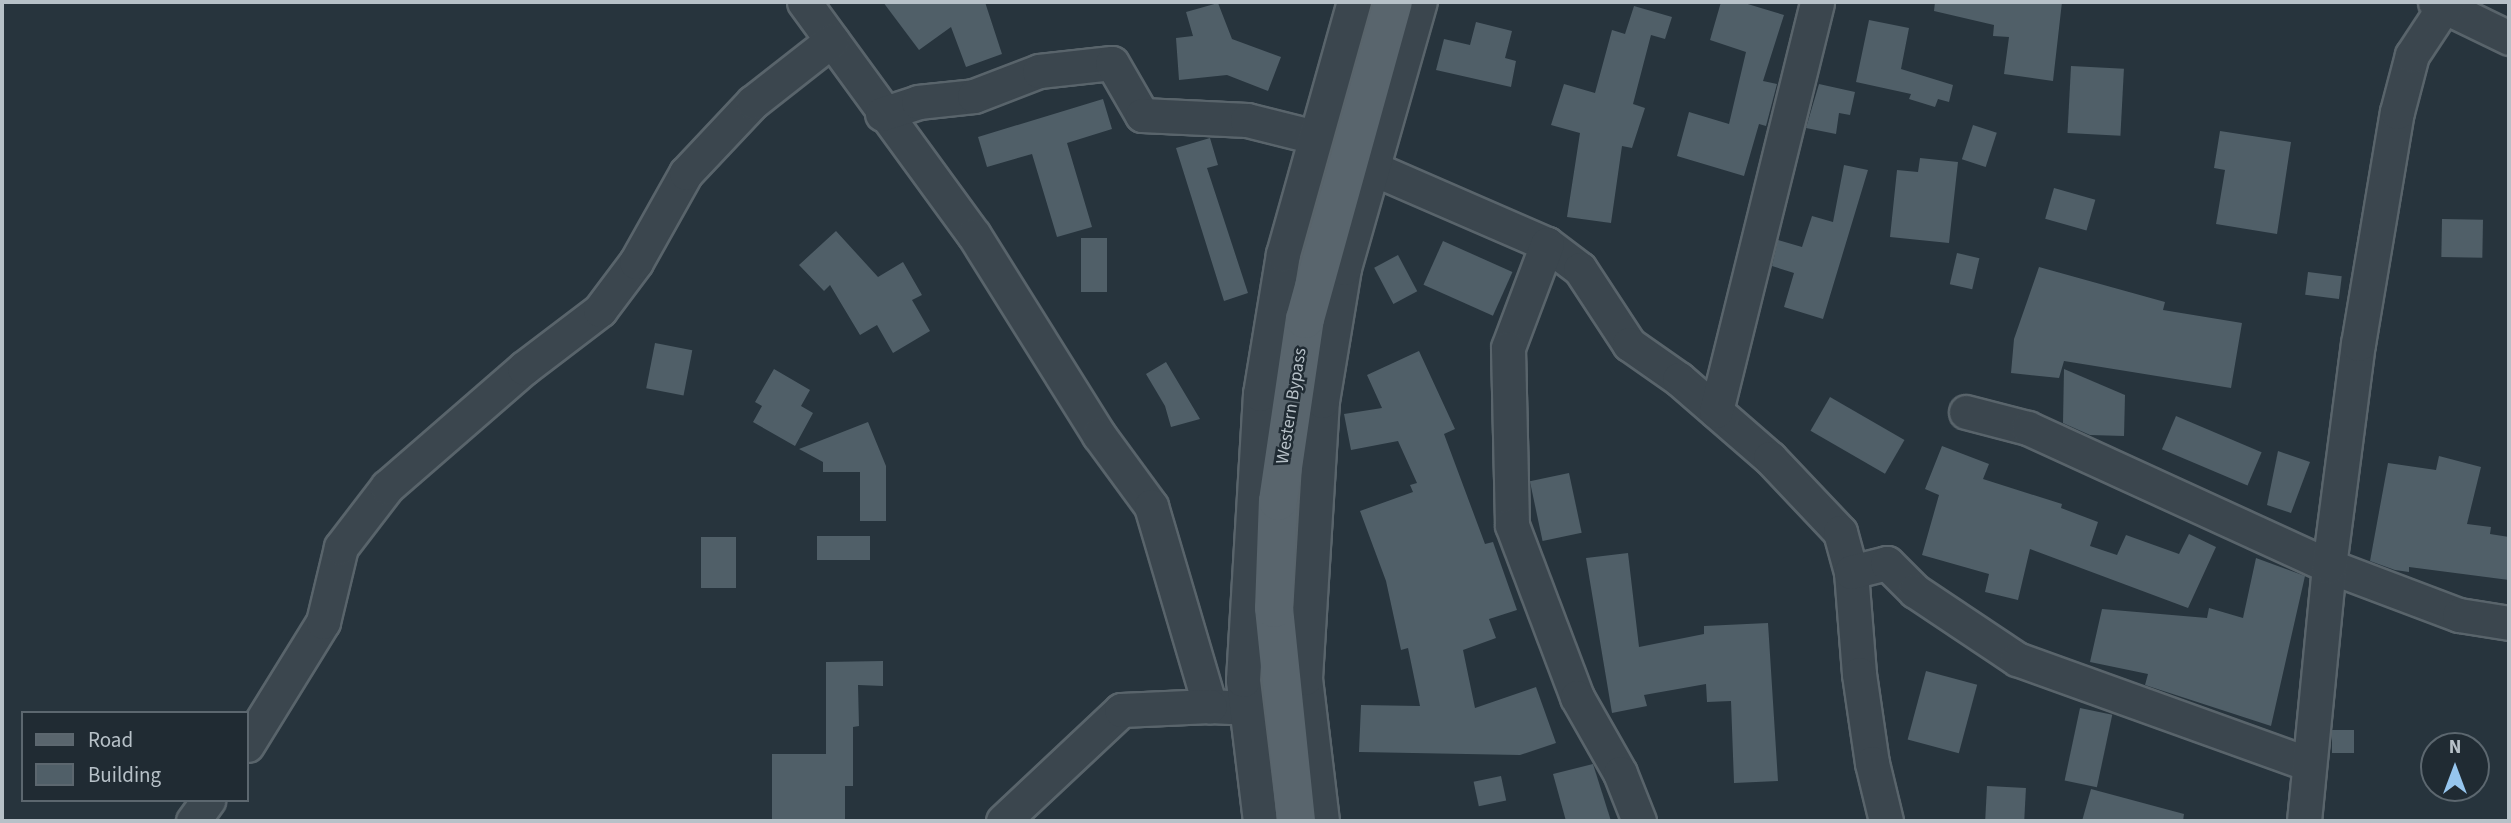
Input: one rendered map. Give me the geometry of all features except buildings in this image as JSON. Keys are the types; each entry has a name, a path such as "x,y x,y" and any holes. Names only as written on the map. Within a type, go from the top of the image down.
{"main road":[{"name":"Western Bypass","path":"1296,821 1274,608 1278,501 1305,319 1393,2"}],"street":[{"path":"804,2 882,114 974,235 1099,436 1151,506 1210,706"},
{"path":"1260,821 1246,708 1244,655 1260,394 1283,254 1354,2"},
{"path":"1322,821 1306,678 1321,414 1344,268 1420,2"},
{"path":"1716,411 1817,2"},
{"path":"2304,821 2329,566 2358,344 2397,111 2412,55 2441,4 2509,38"},
{"path":"248,743 323,622 341,547 387,487 524,368 600,310 636,262 685,173 753,102 832,40"},
{"path":"882,114 918,102 974,96 1039,71 1112,63 1142,115 1247,120 1315,137"},
{"path":"1371,168 1547,244 1580,269 1629,344 1716,411 1770,458 1840,532 1851,572 1858,674 1886,821"},
{"path":"1547,244 1508,348 1512,525 1577,697 1620,773 1639,821"},
{"path":"1966,412 2028,428 2329,566 2459,615 2509,623"},
{"path":"1851,572 1887,563 1915,591 2017,659 2308,764"},
{"path":"1003,821 1121,710 1210,706 1246,708"},
{"path":"193,821 207,802"}]}
